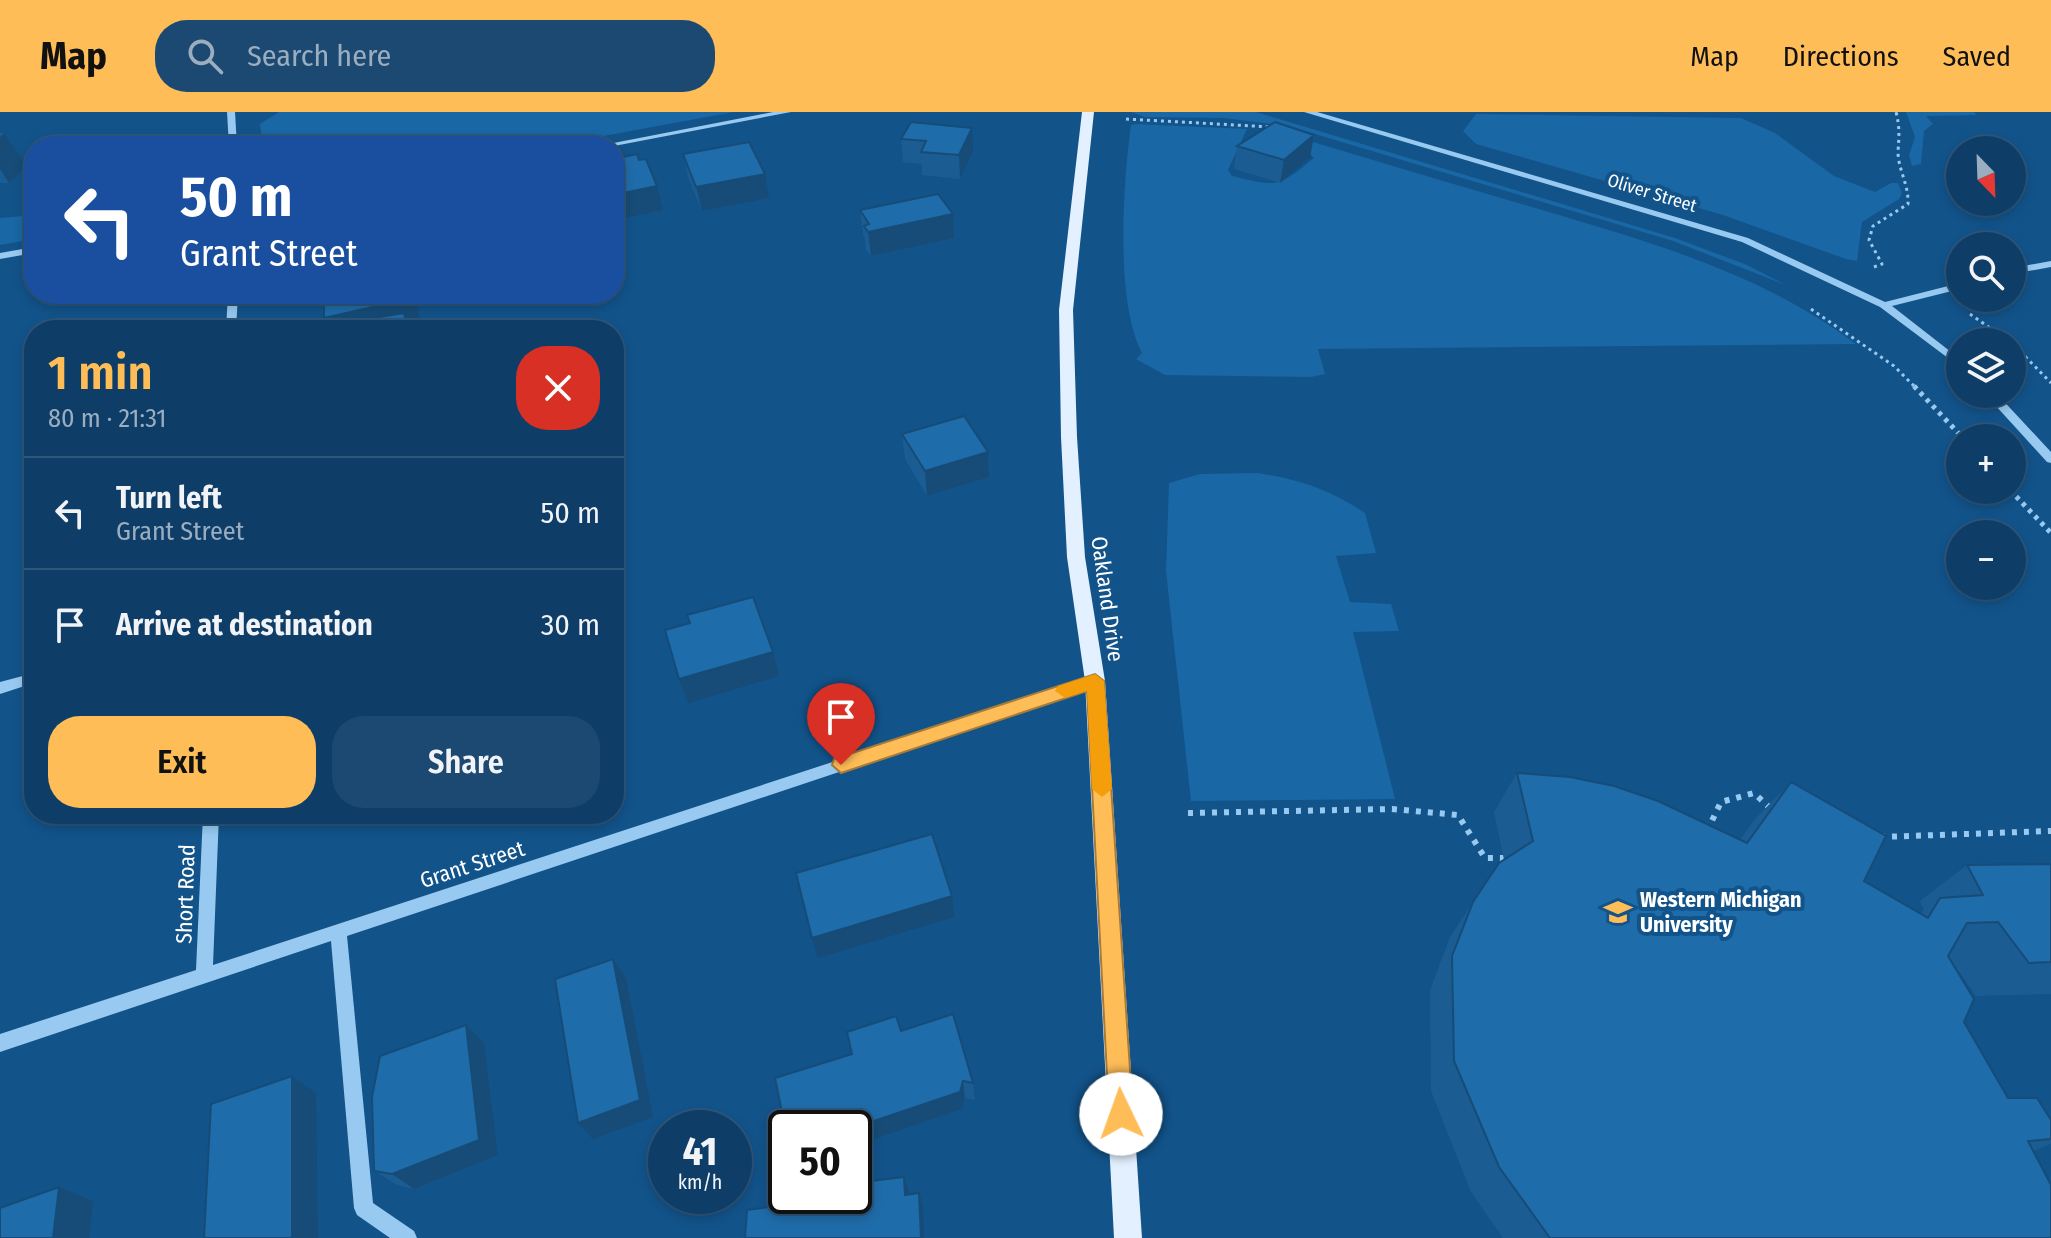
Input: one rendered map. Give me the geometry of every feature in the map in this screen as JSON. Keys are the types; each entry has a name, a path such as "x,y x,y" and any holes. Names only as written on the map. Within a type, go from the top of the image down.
{"main road":[{"name":"Oakland Drive","path":"1088,112 1066,310 1076,557 1095,681 1128,1238"}],"street":[{"path":"231,112 232,136"},
{"path":"624,142 787,112"},
{"name":"Oliver Street","path":"1308,112 1745,240 1884,305 1946,353"},
{"path":"0,256 24,252"},
{"path":"2026,268 2051,264"},
{"path":"1884,305 1946,290"},
{"path":"2004,408 2051,459"},
{"path":"0,688 24,681"},
{"name":"Grant Street","path":"0,1043 1095,681"},
{"name":"Short Road","path":"204,976 211,824"},
{"path":"338,932 364,1208 407,1238"}],"path":[{"path":"1896,112 1902,135 1898,153 1909,187 1908,204 1873,226 1869,240 1882,264 1836,280 1799,302 1894,366 1950,424"},
{"path":"2023,504 2051,533"},
{"path":"1704,837 1721,802 1754,793 1775,813"},
{"path":"1188,813 1392,809 1458,815 1485,858 1515,858"},
{"path":"1877,837 2051,831"}],"shaded area":[{"path":"279,112 734,112 603,136 262,136 260,124"},
{"path":"1131,112 1256,112 1675,238 1747,265 1788,286 1673,241 1288,126 1223,118 1145,117"},
{"path":"1906,112 1974,112 1977,115 1926,116 1933,124 1924,131 1921,164 1912,166 1909,155 1915,137"},
{"path":"1476,114 1741,118 1775,133 1834,176 1875,192 1891,183 1898,183 1902,193 1899,199 1862,222 1857,261 1846,259 1723,215 1476,144 1463,131"},
{"path":"1131,125 1247,129 1228,170 1232,176 1247,180 1268,183 1284,180 1314,158 1306,150 1313,142 1583,222 1665,248 1745,280 1784,298 1856,344 1318,349 1325,374 1311,377 1165,375 1136,359 1142,353 1133,331 1128,304 1124,209"},
{"path":"24,216 24,241 0,245 0,218"},
{"path":"1258,473 1314,487 1365,513 1376,553 1336,556 1350,602 1391,604 1399,631 1353,632 1395,799 1191,801 1166,571 1169,483 1200,474"}],"building":[{"path":"911,122 972,128 959,155 921,152 926,141 901,139"},
{"path":"1275,122 1314,135 1284,160 1237,146"},
{"path":"749,142 765,174 696,187 683,154"},
{"path":"637,154 639,160 646,159 657,186 624,193 624,157"},
{"path":"938,194 953,214 868,232 864,226 869,224 860,210"},
{"path":"324,304 386,304 324,318"},
{"path":"404,313 406,320 363,320"},
{"path":"964,416 988,452 925,471 902,434"},
{"path":"753,597 773,652 679,679 665,630 690,623 687,615"},
{"path":"1517,773 1570,777 1614,786 1658,801 1747,843 1791,782 1886,836 1864,881 1928,918 1940,898 1983,895 1967,865 2051,864 2051,962 2029,963 1998,922 1967,923 1948,956 1974,999 1964,1022 2008,1098 2037,1098 2051,1120 2051,1139 2028,1141 2051,1185 2051,1238 1550,1238 1499,1167 1454,1061 1452,956 1473,902 1499,863 1533,841"},
{"path":"932,834 952,896 812,938 796,873"},
{"path":"613,959 640,1100 578,1123 555,979"},
{"path":"953,1014 973,1083 963,1081 960,1092 872,1122 872,1110 782,1110 775,1078 852,1054 847,1032 896,1016 901,1031"},
{"path":"466,1025 479,1140 392,1174 374,1171 372,1097 380,1056"},
{"path":"292,1076 292,1238 204,1238 211,1104"},
{"path":"904,1177 905,1195 919,1193 921,1238 745,1238 747,1214 752,1214 752,1209 768,1207 768,1214 872,1214 872,1181"},
{"path":"59,1187 53,1238 0,1238 0,1208"}],"slow traffic":[{"path":"1065,691 1095,681 1102,789"}],"place":[{"name":"Western Michigan University","path":"1618,912"}],"route":[{"path":"841,765 1095,681 1121,1114"}]}
